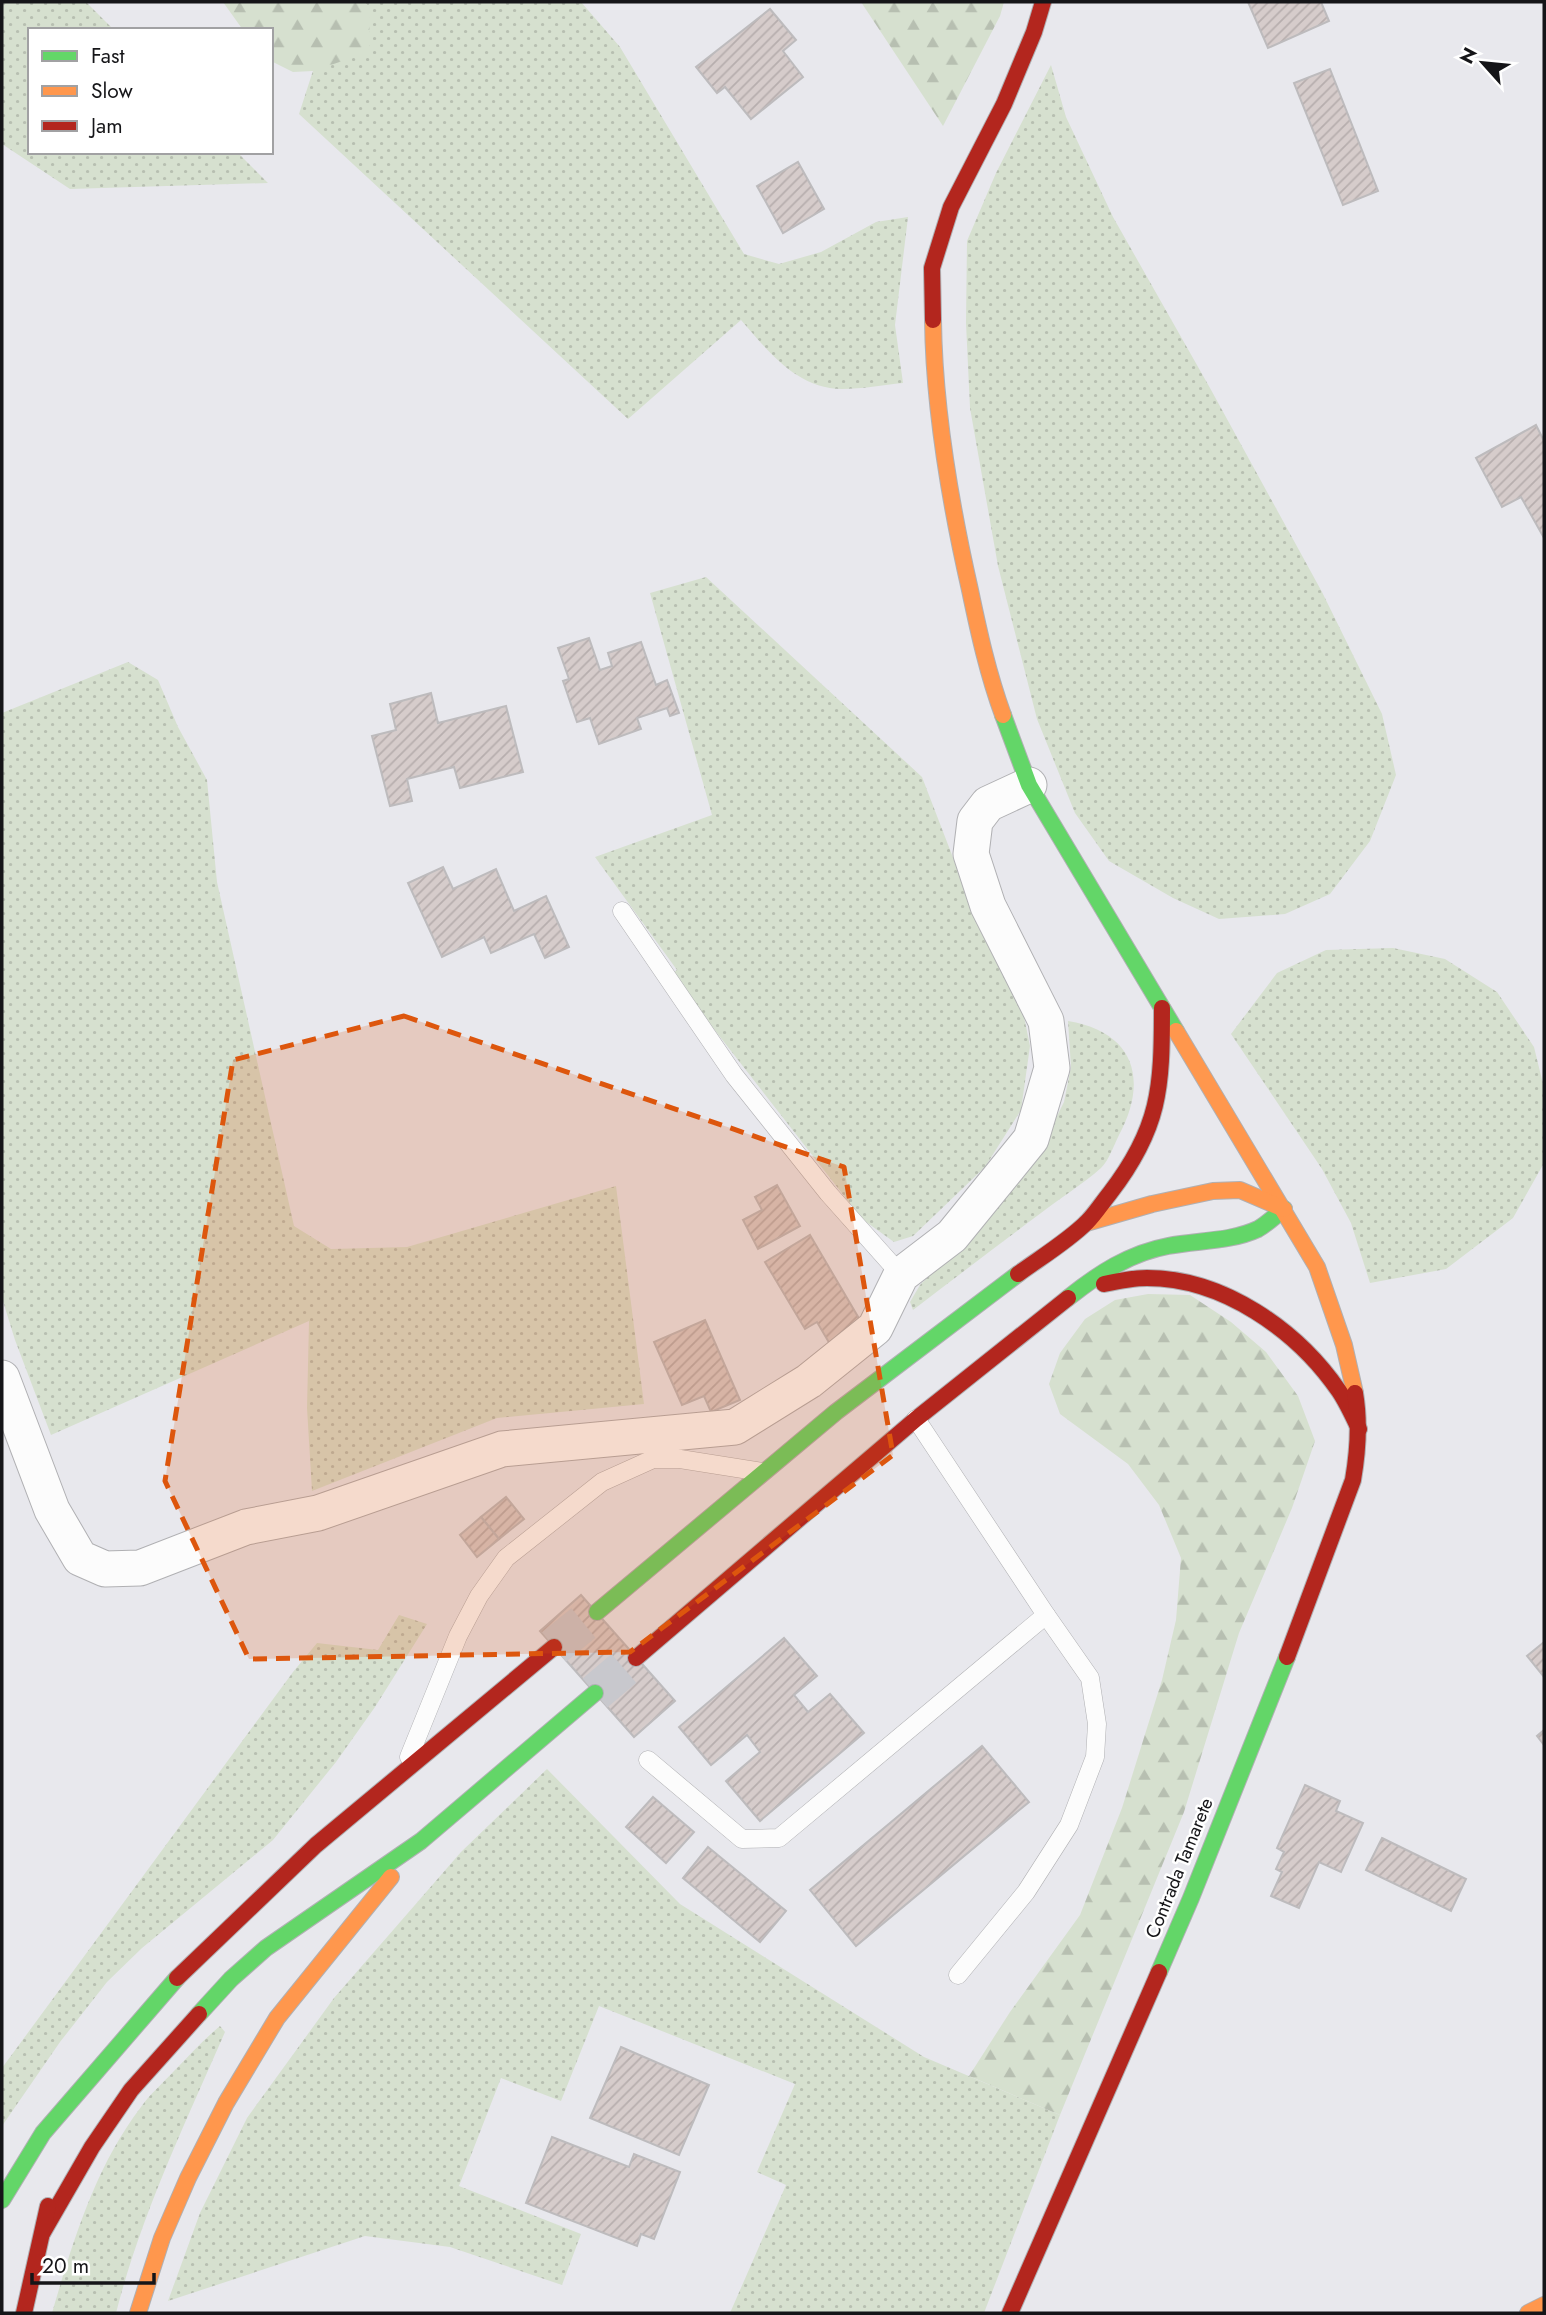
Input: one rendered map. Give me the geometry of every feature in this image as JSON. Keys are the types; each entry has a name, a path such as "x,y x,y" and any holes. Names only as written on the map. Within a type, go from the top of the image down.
{"main road":[{"name":"Contrada Tamarete","path":"1010,2313 1191,1898 1272,1696 1353,1480 1358,1462 1359,1429 1341,1331 1317,1267 1029,785 990,680 954,520 933,361 932,268 951,206 1004,104 1034,32 1043,2"},
{"path":"597,1612 836,1412 1086,1223 1139,1150 1150,1125 1162,1065 1162,1008"},
{"path":"636,1658 916,1419 1091,1279 1117,1263 1166,1246 1235,1237 1260,1228 1284,1209 1240,1190 1213,1191 1152,1204 1086,1223"},
{"path":"1066,1298 1104,1284 1132,1278 1178,1282 1223,1296 1254,1311 1306,1352 1339,1391 1359,1429"},
{"path":"2,2200 43,2133 175,1980 317,1845 554,1647"},
{"path":"43,2232 92,2147 131,2090 231,1979 266,1948 421,1841 595,1693"},
{"path":"138,2313 162,2238 188,2178 245,2071 277,2018 421,1841"},
{"path":"66,2134 83,2088"},
{"path":"24,2313 53,2182"},
{"path":"1528,2313 1544,2305"}],"street":[{"path":"2,1378 52,1510 80,1558 105,1569 140,1568 246,1527 318,1513 502,1449 735,1427 809,1381 875,1328 901,1275 952,1236 1031,1139 1052,1068 1046,1021 988,906 971,854 975,821 988,804 1029,785"}],"lane":[{"path":"622,911 734,1075 828,1193 901,1275"},
{"path":"916,1419 1090,1678 1097,1724 1095,1757 1069,1825 1026,1892 958,1975"},
{"path":"402,1772 458,1636 479,1596 506,1558 602,1482 653,1459 680,1459 762,1472"},
{"path":"648,1760 742,1839 779,1838 1046,1615"}],"highlighted area":[{"path":"404,1016 844,1167 893,1455 630,1652 249,1659 165,1481 233,1060"}],"green space":[{"path":"2,2 86,2 112,28 28,28 28,154 239,154 268,183 70,189 2,144"},
{"path":"223,2 365,2 370,8 369,47 363,54 313,71 293,72 273,62 273,28 242,28"},
{"path":"333,2 581,2 620,47 744,254 779,264 821,252 876,222 908,217 895,325 903,383 842,389 811,383 785,366 741,320 628,419 299,114"},
{"path":"861,2 1004,2 1000,16 943,126"},
{"path":"1051,65 1066,117 1113,217 1322,592 1382,714 1396,775 1370,841 1330,894 1285,914 1219,919 1173,898 1109,861 1075,813 1037,719 998,566 970,408 966,323 967,241 996,173"},
{"path":"706,577 922,777 957,868 1021,1002 1030,1046 1021,1110 985,1167 913,1236 894,1242 862,1219 671,974 677,970 595,857 712,815 650,593"},
{"path":"128,662 158,680 178,727 207,780 217,882 294,1226 331,1249 407,1247 616,1186 644,1404 497,1418 312,1491 307,1408 309,1321 51,1435 2,1298 2,713"},
{"path":"1393,948 1445,959 1497,992 1534,1047 1544,1088 1544,1163 1513,1218 1446,1269 1370,1283 1351,1223 1322,1169 1231,1034 1277,973 1326,950"},
{"path":"1068,1021 1090,1027 1108,1036 1121,1047 1130,1061 1133,1095 1128,1114 1109,1157 1087,1180 913,1310 910,1302 920,1285 964,1240 1039,1152 1064,1102 1071,1067"},
{"path":"1148,1294 1190,1295 1231,1322 1266,1352 1298,1396 1315,1441 1292,1508 1239,1633 1184,1812 1060,2115 969,2076 1010,2012 1080,1915 1122,1808 1162,1680 1176,1620 1181,1558 1159,1505 1128,1464 1060,1414 1049,1384 1060,1353 1085,1319 1115,1300"},
{"path":"399,1615 427,1624 375,1707 336,1762 273,1840 142,1948 107,1982 60,2042 2,2126 2,2068 293,1672 317,1643 378,1650"},
{"path":"547,1769 680,1904 924,2057 1060,2115 984,2313 730,2313 786,2185 757,2172 795,2084 599,2006 561,2101 501,2078 459,2186 581,2234 562,2285 450,2247 365,2236 168,2301 200,2213 247,2118 334,1998 461,1852"},
{"path":"220,2026 225,2032 151,2205 116,2313 52,2313 87,2206 125,2130 152,2093"}],"building":[{"path":"1248,2 1321,2 1329,21 1268,48"},
{"path":"770,9 796,40 783,51 803,77 751,119 725,87 717,93 696,67"},
{"path":"1330,69 1378,191 1343,205 1294,83"},
{"path":"798,162 824,209 783,233 757,186"},
{"path":"1536,425 1544,441 1544,538 1521,497 1502,507 1476,458"},
{"path":"589,638 600,670 612,666 608,653 641,642 656,685 667,680 679,713 670,716 667,708 637,718 641,729 599,744 590,718 577,722 563,681 569,679 558,648"},
{"path":"431,693 438,723 506,706 523,772 460,788 454,767 407,779 412,801 390,806 372,736 396,730 390,704"},
{"path":"443,867 453,889 496,869 514,911 546,896 569,947 545,958 534,934 491,953 484,937 442,957 408,883"},
{"path":"777,1185 800,1226 758,1249 743,1220 762,1210 755,1197"},
{"path":"810,1235 864,1327 831,1346 817,1322 805,1329 765,1262"},
{"path":"705,1320 740,1400 711,1412 704,1396 682,1405 654,1342"},
{"path":"506,1497 524,1519 499,1539 481,1517"},
{"path":"481,1517 499,1539 477,1557 460,1535"},
{"path":"581,1595 675,1701 634,1737 540,1631"},
{"path":"784,1638 817,1676 794,1695 808,1712 830,1694 864,1733 760,1821 726,1781 760,1752 747,1735 711,1765 679,1727"},
{"path":"1544,1642 1544,1677 1527,1656"},
{"path":"1544,1730 1544,1745 1537,1736"},
{"path":"982,1746 1029,1802 856,1946 810,1890"},
{"path":"1305,1785 1340,1801 1336,1811 1363,1823 1341,1872 1319,1862 1299,1908 1271,1896 1282,1872 1276,1869 1284,1852 1277,1848"},
{"path":"653,1797 694,1832 666,1863 626,1827"},
{"path":"1382,1838 1466,1879 1451,1911 1366,1870"},
{"path":"708,1847 786,1911 760,1942 683,1878"},
{"path":"621,2047 709,2085 679,2155 590,2118"},
{"path":"552,2137 629,2167 634,2154 680,2172 654,2239 641,2234 637,2246 526,2203"}],"tunnel":[{"path":"554,1647 597,1612"},
{"path":"595,1693 636,1658"}],"traffic: fast":[{"path":"1003,715 1029,785 1176,1031"},
{"path":"1068,1298 1128,1259 1154,1249 1225,1239 1247,1233 1261,1227 1284,1209"},
{"path":"597,1612 836,1412 1018,1274"},
{"path":"1159,1972 1287,1657"},
{"path":"199,2014 231,1979 266,1948 421,1841 595,1693"},
{"path":"2,2200 43,2133 177,1978"}],"traffic: slow":[{"path":"933,320 936,388 950,490 980,638 1003,715"},
{"path":"1176,1031 1317,1267 1344,1345 1355,1393"},
{"path":"1086,1223 1152,1204 1213,1191 1240,1190 1284,1209"},
{"path":"138,2313 162,2238 188,2178 226,2103 277,2018 391,1877"},
{"path":"1528,2313 1544,2305"}],"traffic: jam":[{"path":"933,320 932,268 951,207 1004,104 1034,32 1043,2"},
{"path":"1018,1274 1063,1243 1087,1222 1127,1170 1139,1148 1155,1106 1159,1085 1162,1008"},
{"path":"1104,1284 1141,1278 1175,1280 1203,1287 1256,1312 1280,1328 1322,1369 1342,1396 1359,1429"},
{"path":"636,1658 916,1419 1068,1298"},
{"path":"1287,1657 1353,1480 1358,1436 1355,1393"},
{"path":"177,1978 316,1845 554,1647"},
{"path":"1010,2313 1159,1972"},
{"path":"43,2232 92,2147 131,2090 199,2014"},
{"path":"24,2313 48,2206"}]}
